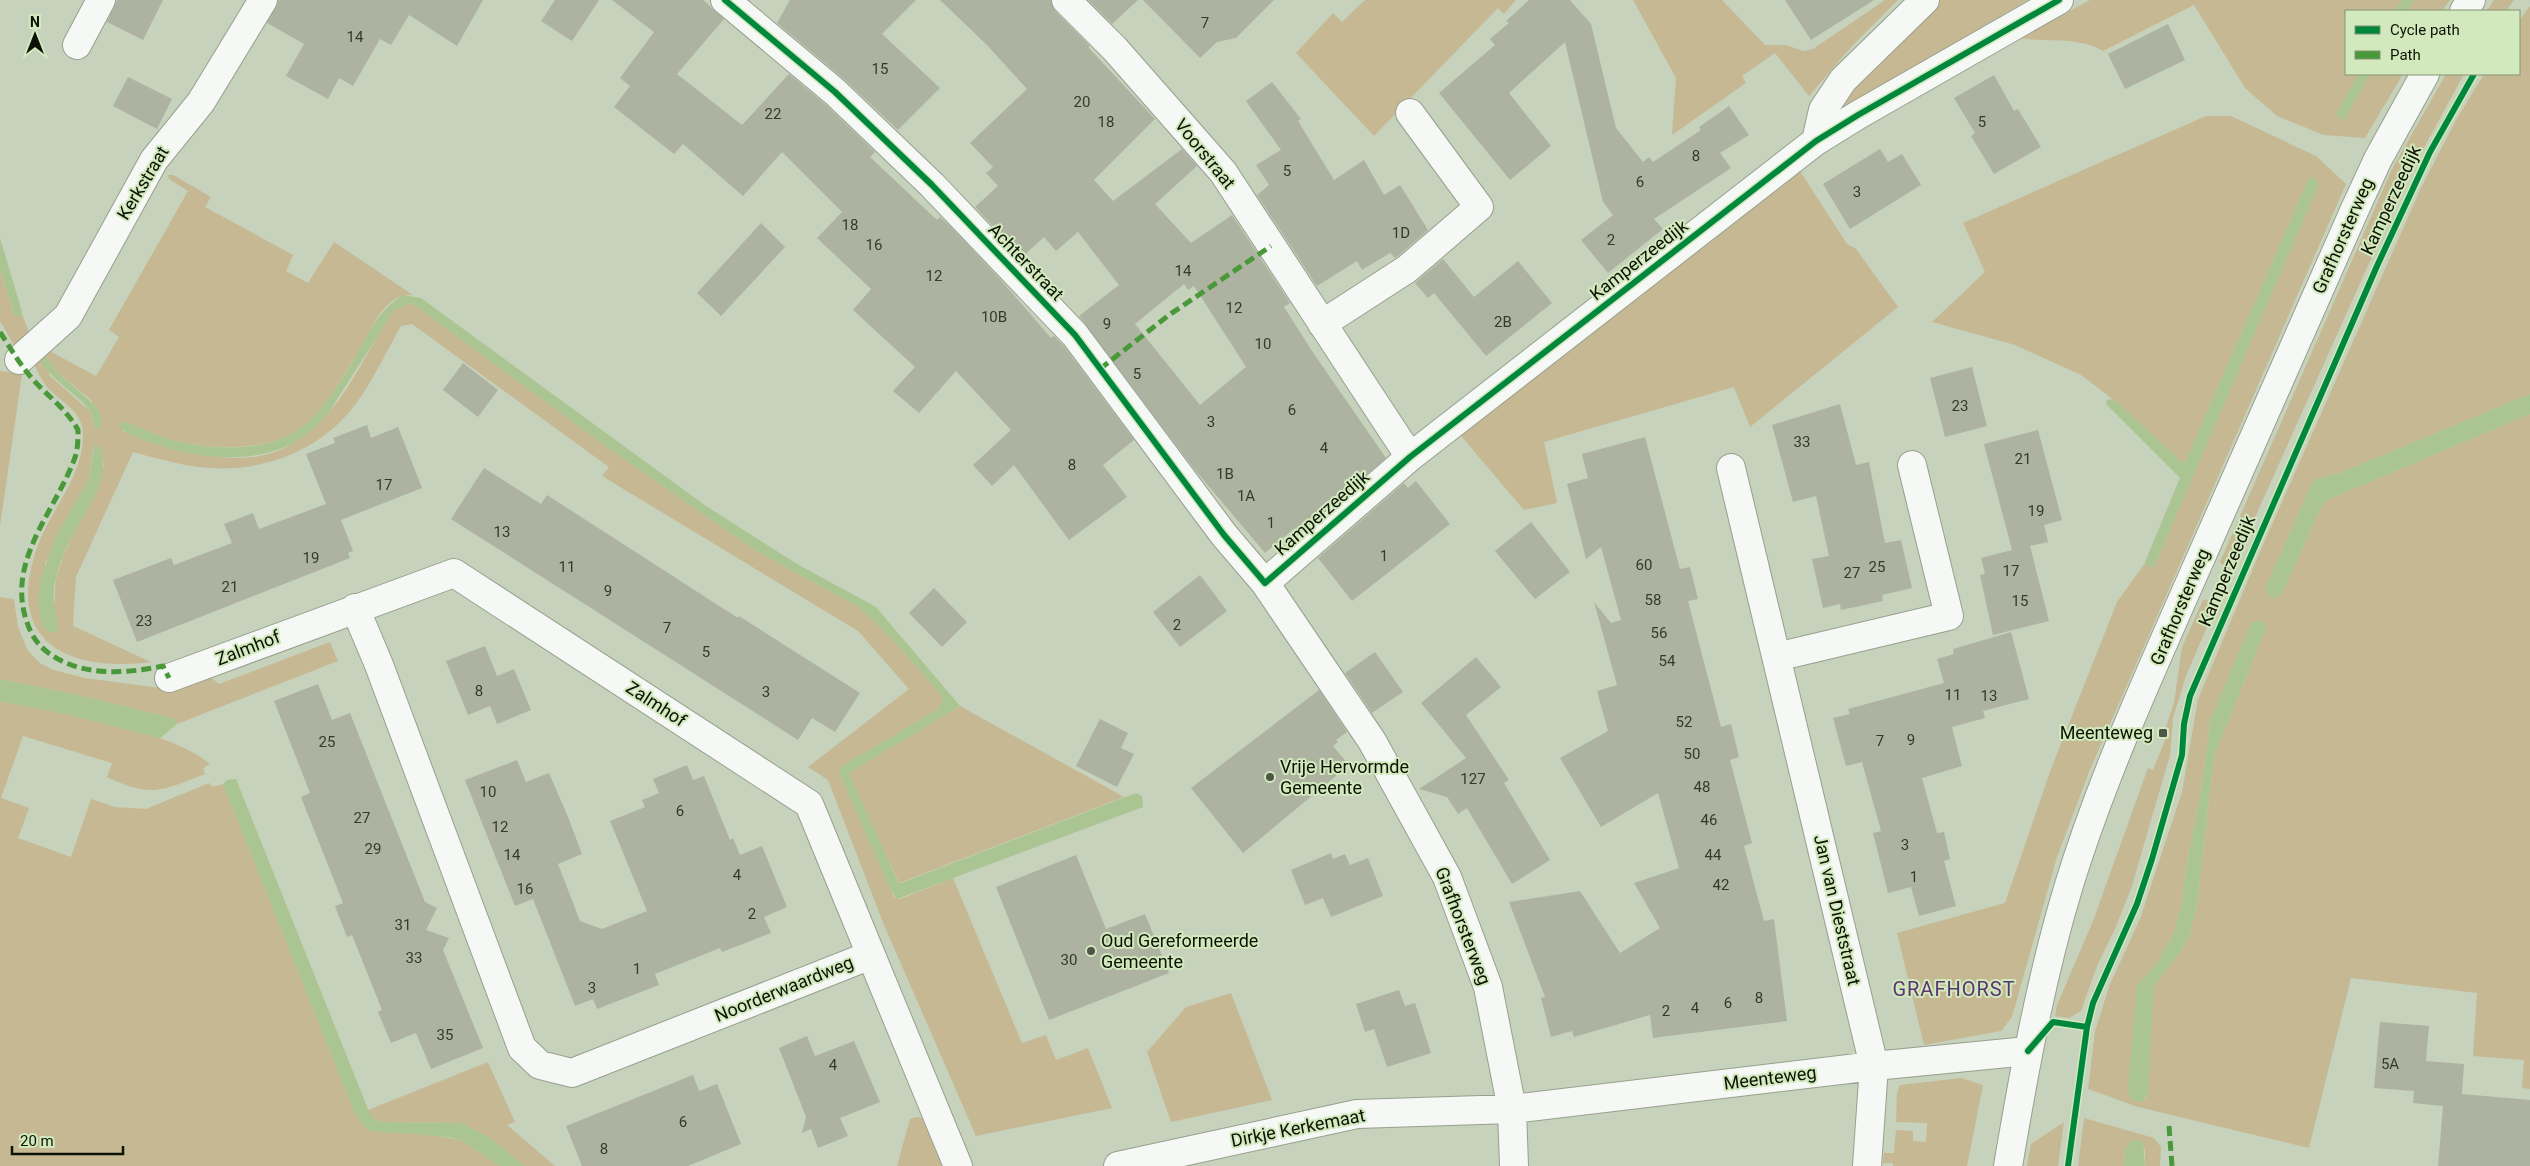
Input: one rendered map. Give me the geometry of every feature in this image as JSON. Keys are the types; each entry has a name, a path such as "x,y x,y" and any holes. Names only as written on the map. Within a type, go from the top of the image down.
{"street":[{"path":"77,45 101,0"},
{"name":"Kerkstraat","path":"18,360 68,316 154,160 201,102 263,0"},
{"name":"Achterstraat","path":"725,0 835,92 932,185 1075,335 1224,535 1265,583"},
{"name":"Voorstraat","path":"1066,0 1115,49 1223,172 1410,457"},
{"path":"1816,141 1823,110 1843,80 1925,0"},
{"name":"Kamperzeedijk","path":"1265,583 1410,457 1816,141 2059,0"},
{"name":"Grafhorsterweg","path":"2008,1166 2028,1051 2069,886 2119,750 2355,209 2378,159 2424,75"},
{"path":"1322,324 1407,269 1478,207 1410,113"},
{"path":"1777,657 1949,616 1912,465"},
{"name":"Jan van Dieststraat","path":"1731,468 1874,1066 1867,1166"},
{"name":"Zalmhof","path":"169,678 454,573 809,804 871,955"},
{"name":"Grafhorsterweg","path":"1265,583 1372,741 1447,876 1488,987 1512,1109 1514,1166"},
{"name":"Noorderwaardweg","path":"355,608 379,665 522,1048 540,1065 572,1073 871,955 958,1166"},
{"name":"Meenteweg","path":"1512,1109 1874,1066 2028,1051"},
{"name":"Dirkje Kerkemaat","path":"1118,1166 1357,1114 1512,1109"}],"shaded area":[{"path":"1365,0 1516,0 1504,14 1498,8 1374,136 1296,53 1333,13 1342,22"},
{"path":"1633,0 1722,0 1765,45 1786,45 1803,51 1813,49 1885,0 1898,0 1852,46 1809,96 1775,53 1742,76 1746,83 1672,135 1676,78"},
{"path":"1939,0 2028,0 1845,107 1844,100 1855,84"},
{"path":"2090,0 2402,0 2396,10 2345,10 2345,75 2357,75 2336,114 2344,120 2369,75 2402,75 2365,138 2324,135 2277,116 2245,88 2194,5 2103,51 2083,43 2019,38"},
{"path":"2402,0 2414,0 2409,10 2396,10"},
{"path":"2414,0 2450,0 2443,10 2409,10"},
{"path":"2494,0 2514,0 2507,10 2488,10"},
{"path":"2530,6 2530,394 2340,473 2316,479 2311,485 2265,589 2282,594 2322,505 2327,500 2530,414 2530,1089 2522,1088 2524,1060 2473,1056 2477,993 2351,978 2309,1148 2138,1107 2088,1089 2095,1031 2110,984 2140,919 2182,792 2198,699 2262,547 2421,188 2456,120 2483,75 2520,75 2520,20","holes":["2264,633 2214,756 2197,904 2190,934 2182,950 2154,985 2146,1098 2139,1102 2137,985 2155,966 2173,935 2182,905 2185,875 2203,778 2210,721"]},
{"path":"2357,75 2369,75 2344,120 2341,120 2336,114"},
{"path":"2445,75 2463,75 2406,181 2230,573 2220,562 2392,169"},
{"path":"2206,116 2231,116 2316,156 2346,184 2089,772 2057,857 2012,1017 2001,1031 1924,1045 1897,933 2005,903 2051,769 2117,602 2145,563 2148,567 2154,567 2199,462 2309,178 2183,463 2119,404 2081,375 2015,345 1932,322 1985,272 1963,223"},
{"path":"1798,168 1847,244 1856,249 1898,307 1750,427 1734,387 1544,442 1557,503 1524,510 1461,436 1732,215"},
{"path":"168,175 173,175 211,197 205,207 293,255 286,271 308,283 334,242 413,295 397,298 385,308 346,373 318,412 310,421 281,439 264,444 227,447 192,444 169,439 125,422 122,431 182,450 227,458 269,454 288,446 315,425 338,401 355,376 394,309 412,303 611,450 755,550 859,607 890,637 939,692 943,700 937,710 842,766 839,772 894,897 900,899 953,878 1022,1043 1046,1035 1056,1060 1088,1048 1112,1108 976,1136 884,925 828,780 808,767 909,689 858,631 602,476 609,467 412,324 401,326 374,376 355,405 340,422 322,437 303,449 282,458 238,468 185,465 133,452 76,577 73,626 151,662 120,664 92,662 68,655 49,643 36,627 29,605 29,578 44,531 73,477 82,448 83,433 82,425 75,412 47,387 33,360 44,348 96,376 119,337 109,330 188,191 169,179","holes":["48,358 56,371 92,401 97,429 94,426 91,412 49,375","100,447 104,465 64,554 56,579 54,606 45,564 89,478 93,449"]},
{"path":"2313,177 2319,184 2154,567 2148,567 2145,562 2180,478 2106,404 2107,400 2112,399 2119,404 2183,463 2185,462 2309,178"},
{"path":"0,238 22,312 21,317 15,316 0,269"},
{"path":"0,269 15,316 22,314 30,335 15,347 0,321"},
{"path":"403,295 421,298 706,506 797,564 876,607 960,706 849,773 898,882 901,883 1136,793 1142,796 1143,807 897,899 890,889 839,772 842,766 937,710 943,700 939,692 890,637 859,607 755,550 611,450 412,303 394,310 329,412 305,436 287,446 272,452 256,455 239,457 204,456 155,444 132,436 120,428 120,425 125,422 169,439 209,447 246,447 281,439 297,431 321,408 349,368 378,319 393,302"},
{"path":"43,357 48,358 56,371 97,407 101,417 101,428 97,429 95,427 91,413 85,405 47,371 42,364"},
{"path":"0,371 22,374 0,526"},
{"path":"2530,394 2530,414 2327,500 2322,505 2282,594 2274,599 2268,596 2265,589 2311,485 2316,479 2340,473"},
{"path":"94,446 100,447 103,462 102,476 98,490 69,543 59,568 54,586 57,631 53,633 47,631 42,625 38,601 40,582 55,538 89,478"},
{"path":"0,597 14,599 18,627 28,651 40,663 54,670 85,678 168,689 208,675 219,684 330,642 338,661 177,724 175,719 78,695 0,679"},
{"path":"2219,599 2186,676 2173,718 2170,755 2132,886 2115,929 2097,966 2081,1011 2069,1018 2055,1016 2057,1005 2093,921 2148,768 2153,770 2169,730 2165,729 2174,703 2182,647 2203,600"},
{"path":"2259,620 2266,625 2264,633 2214,756 2197,904 2190,934 2182,950 2154,986 2148,1093 2143,1101 2134,1101 2129,1096 2128,1085 2137,985 2155,966 2173,935 2182,905 2185,875 2203,778 2210,721 2251,623"},
{"path":"0,679 78,695 175,719 177,724 160,738 65,714 0,701"},
{"path":"0,701 79,716 141,732 192,752 210,764 203,768 205,774 167,788 146,790 122,784 107,777 112,763 23,736 1,798 29,808 18,838 71,857 91,799 115,807 146,809 209,783 212,787 223,784 355,1114 370,1131 430,1134 463,1141 499,1166 0,1166"},
{"path":"960,706 1124,797 899,883 848,773"},
{"path":"236,779 370,1114 376,1120 384,1122 462,1123 490,1138 525,1166 499,1166 463,1141 448,1137 370,1131 363,1126 355,1114 223,784 227,780"},
{"path":"1231,993 1272,1100 1171,1122 1147,1052 1186,1007"},
{"path":"488,1062 515,1122 507,1125 555,1166 525,1166 490,1138 462,1123 384,1122 374,1118 368,1110"},
{"path":"1961,1078 1983,1085 1967,1166 1893,1166 1893,1163 1883,1163 1884,1153 1894,1153 1896,1130 1913,1131 1913,1141 1926,1142 1927,1123 1896,1122 1897,1093 1900,1085"},
{"path":"922,1118 942,1166 897,1166 910,1119"},
{"path":"2084,1118 2154,1138 2161,1147 2160,1166 2145,1166 2145,1149 2133,1139 2125,1149 2124,1166 2078,1166"},
{"path":"2064,1122 2058,1166 2027,1166 2031,1144"},
{"path":"2133,1139 2143,1142 2145,1166 2124,1166 2125,1149"}],"building":[{"path":"117,0 163,0 143,40 107,22"},
{"path":"279,0 483,0 457,46 409,15 391,45 380,39 353,86 339,78 328,99 286,76 304,44 267,23"},
{"path":"555,0 599,0 572,41 541,21"},
{"path":"612,0 703,0 724,19 677,74 742,125 789,74 825,104 875,152 870,157 937,220 940,217 952,228 1051,338 1054,336 1063,345 1134,440 1103,465 1127,497 1069,540 1014,465 992,486 973,465 1011,430 956,371 919,413 893,391 915,367 853,310 871,289 817,238 842,212 782,152 743,196 683,144 674,154 614,107 630,86 620,78 654,32"},
{"path":"790,0 916,0 882,34 940,88 898,130 845,80 777,23"},
{"path":"940,0 1051,0 1055,11 1090,46 1088,47 1155,119 1094,180 1113,201 1182,149 1197,166 1155,204 1191,243 1232,215 1290,303 1284,307 1386,458 1299,533 1295,528 1265,553 1195,470 1079,316 1119,285 1078,232 1056,251 1044,237 1022,257 975,207 998,186 986,173 993,167 970,143 1027,89 986,44","holes":["1184,284 1188,290 1194,286 1246,367 1200,405 1135,324"]},
{"path":"1088,0 1138,0 1112,24"},
{"path":"1143,0 1274,0 1236,38 1217,42 1200,58"},
{"path":"1529,0 1570,0 1591,24 1616,128 1643,162 1649,157 1653,162 1701,130 1699,127 1729,106 1749,135 1720,153 1731,168 1654,219 1663,229 1608,273 1581,240 1613,215 1603,202 1565,42 1509,93 1551,146 1510,180 1439,93 1495,45 1490,39 1509,23 1506,21"},
{"path":"1785,0 1874,0 1811,40"},
{"path":"2168,24 2185,60 2125,89 2108,54"},
{"path":"1994,75 2014,111 2018,109 2041,147 1994,174 1971,136 1975,133 1954,98"},
{"path":"128,77 172,99 157,129 113,106"},
{"path":"1272,82 1301,119 1298,121 1334,180 1364,160 1384,195 1400,185 1428,230 1395,258 1390,253 1362,270 1357,261 1317,286 1257,195 1269,185 1256,165 1281,150 1246,101"},
{"path":"1880,149 1888,162 1902,154 1921,185 1850,229 1823,184"},
{"path":"761,223 785,247 721,316 697,293"},
{"path":"1443,259 1474,297 1518,261 1552,303 1486,356 1434,293 1428,298 1415,283"},
{"path":"463,363 498,390 478,417 443,390"},
{"path":"1972,367 1987,426 1945,437 1930,378"},
{"path":"1840,404 1856,465 1869,462 1885,543 1901,540 1912,588 1882,595 1883,601 1841,610 1840,604 1823,608 1812,559 1829,556 1816,496 1793,502 1772,425"},
{"path":"367,425 371,438 398,427 422,488 341,520 353,551 348,553 350,558 137,642 113,580 171,558 174,565 232,543 224,524 253,513 259,529 326,504 306,454 335,443 333,438"},
{"path":"2038,430 2062,520 2044,525 2048,542 2030,546 2049,621 1993,635 1980,575 1985,574 1981,558 2012,550 1984,444"},
{"path":"1645,437 1680,569 1690,567 1698,599 1688,601 1721,727 1731,724 1739,757 1730,760 1752,843 1744,846 1764,921 1774,919 1787,1021 1653,1038 1650,1015 1574,1037 1572,1031 1551,1037 1541,998 1545,997 1509,902 1580,891 1620,953 1660,928 1634,883 1679,868 1658,793 1601,827 1560,758 1608,731 1597,691 1617,685 1594,602 1611,623 1621,620 1601,547 1586,559 1567,484 1588,478 1582,454"},
{"path":"484,468 541,504 547,495 738,618 739,616 860,693 835,732 812,718 798,740 451,519"},
{"path":"1416,481 1450,524 1352,601 1318,558 1404,483 1408,488"},
{"path":"1531,522 1570,572 1535,599 1495,551"},
{"path":"1200,575 1227,611 1180,647 1153,612"},
{"path":"934,588 967,622 942,647 909,613"},
{"path":"2011,632 2029,699 1983,711 1985,718 1952,727 1962,766 1922,778 1937,833 1944,832 1950,859 1944,861 1956,906 1919,916 1911,887 1888,893 1873,833 1881,831 1862,762 1846,766 1833,718 1850,714 1848,709 1944,683 1937,659 1954,654 1953,649"},
{"path":"485,646 497,676 514,669 531,710 497,724 490,706 468,715 446,661"},
{"path":"1375,652 1403,692 1372,713 1345,673"},
{"path":"1476,657 1501,687 1466,715 1509,780 1504,783 1550,860 1512,884 1467,808 1458,814 1447,797 1419,789 1466,758 1421,703"},
{"path":"318,684 332,720 350,713 425,902 437,908 426,930 449,938 443,950 483,1048 431,1069 416,1033 391,1043 378,1012 382,1010 352,935 347,937 335,906 343,903 301,797 310,793 274,701"},
{"name":"Vrije Hervormde Gemeente","path":"1319,690 1347,732 1336,740 1338,742 1333,746 1349,765 1243,853 1191,788"},
{"path":"1100,719 1128,733 1121,748 1134,754 1117,787 1076,766"},
{"path":"517,760 526,782 549,773 568,817 582,854 558,864 580,921 602,929 647,911 610,821 645,807 642,800 659,793 653,779 687,765 693,780 704,776 730,840 733,838 740,855 762,846 787,907 764,917 771,933 722,952 720,948 655,974 659,985 597,1009 593,999 575,1006 533,899 515,906 465,780"},
{"path":"1331,853 1333,859 1345,854 1350,865 1368,858 1383,896 1331,917 1323,898 1305,905 1291,870"},
{"name":"Oud Gereformeerde Gemeente","path":"1076,855 1106,929 1145,914 1169,973 1049,1020 996,887"},
{"path":"1399,990 1405,1006 1415,1003 1431,1053 1387,1067 1374,1029 1365,1032 1356,1004"},
{"path":"2380,1022 2429,1026 2426,1061 2464,1064 2462,1094 2530,1100 2530,1166 2438,1166 2443,1106 2413,1103 2414,1091 2374,1088"},
{"path":"807,1036 815,1056 854,1041 880,1102 840,1118 848,1136 818,1148 811,1129 802,1133 806,1117 779,1048"},
{"path":"693,1075 699,1091 717,1084 741,1144 688,1166 582,1166 566,1126"}],"marked path":[{"path":"1100,369 1169,315 1271,246"},
{"path":"0,332 28,374 65,412 78,430 75,457 66,479 36,535 23,574 22,595 25,616 30,631 46,651 72,665 87,669 118,672 163,666 169,678"},
{"path":"2169,1126 2172,1166"}],"cycle path":[{"path":"725,0 835,92 932,185 1075,335 1224,535 1265,583 1410,457 1816,141 2059,0"},
{"path":"2068,1166 2087,1027 2093,1003 2137,904 2152,859 2182,755 2184,724 2190,696 2377,266 2430,152 2473,75"},
{"path":"2028,1051 2053,1022 2087,1027"}],"place":[{"name":"Meenteweg","path":"2163,733"},
{"name":"Vrije Hervormde Gemeente","path":"1270,777"},
{"name":"Oud Gereformeerde Gemeente","path":"1091,951"}],"district":[{"name":"GRAFHORST","path":"1954,989"}]}
